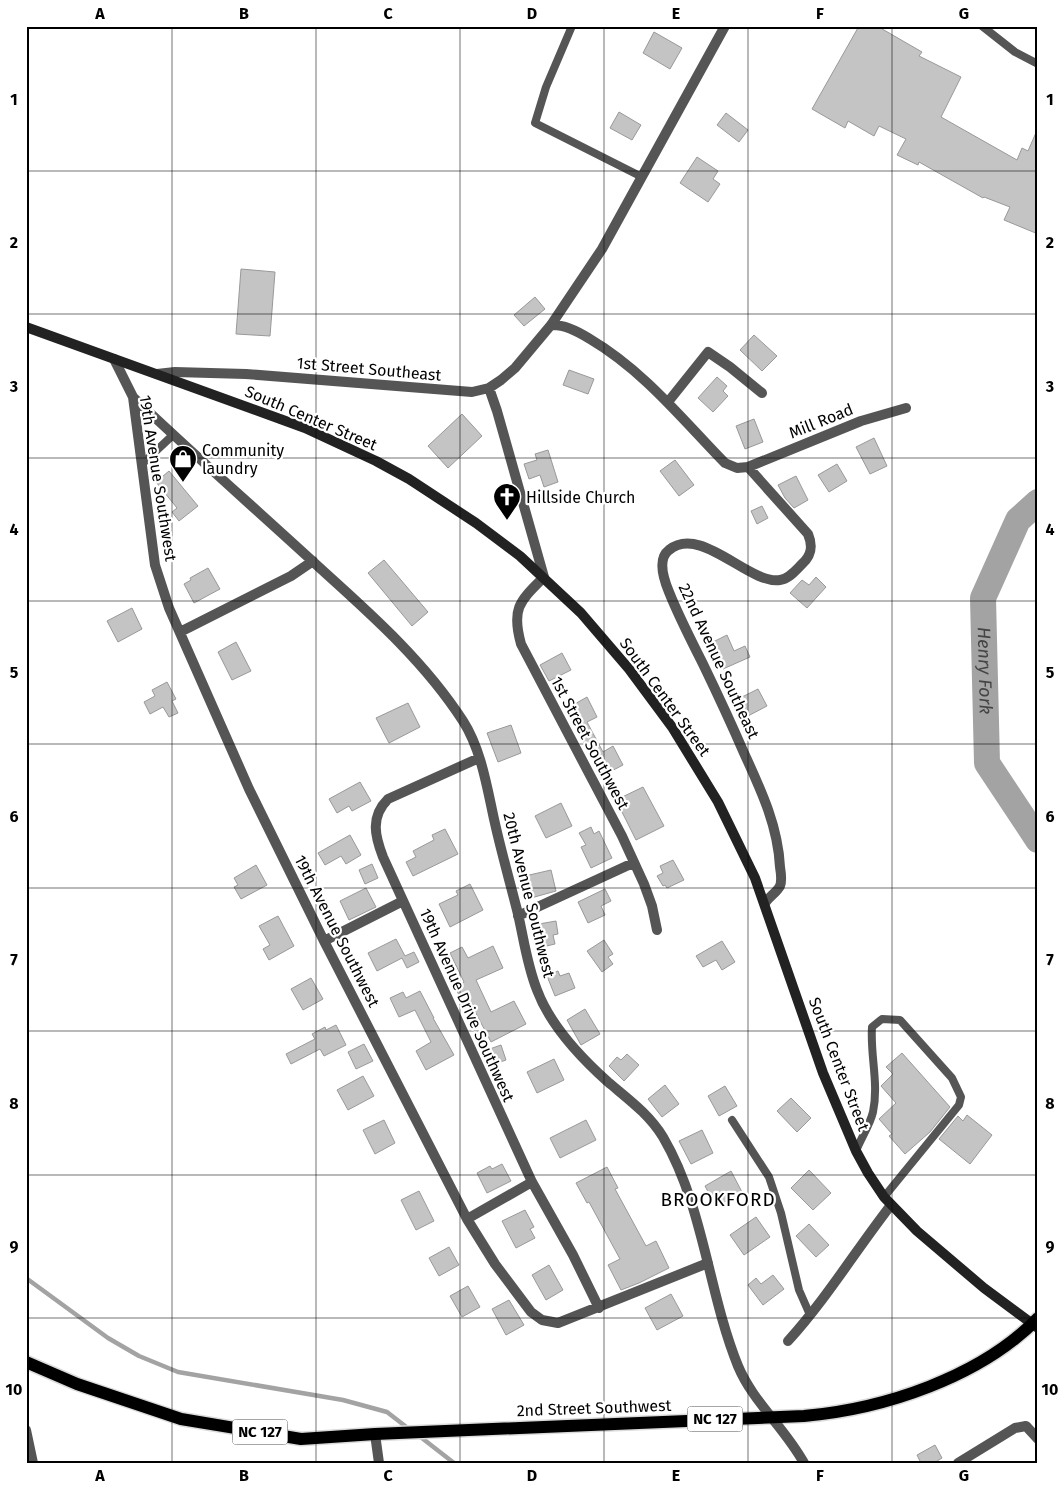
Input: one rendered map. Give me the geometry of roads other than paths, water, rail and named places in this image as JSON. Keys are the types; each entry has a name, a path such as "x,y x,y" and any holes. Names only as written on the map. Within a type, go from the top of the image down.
{"main road":[{"name":"2nd Street Southwest","path":"375,1434 773,1418 847,1412 902,1397 954,1375 1001,1350 1036,1323"},
{"name":"NC 127","path":"26,1362 78,1384 181,1419 301,1439 375,1434"}],"street":[{"name":"1st Street Southeast","path":"157,374 175,372 246,374 472,392 489,388 515,368 551,325 602,250 725,26"},
{"path":"551,325 557,325 582,334 625,362 668,402 726,463 737,468 748,467"},
{"name":"South Center Street","path":"26,327 305,428 376,461 440,498 520,556 581,613 606,641 672,727 718,802 755,878 823,1073 868,1174 884,1197 917,1231 984,1288 1036,1323"},
{"path":"668,402 708,352 762,393"},
{"name":"19th Avenue Southwest","path":"114,359 133,397 155,565 169,608 250,789 324,941 467,1219 511,1286 532,1312 542,1320 558,1324 708,1263"},
{"path":"489,388 498,411 544,577"},
{"name":"20th Avenue Southwest","path":"133,397 374,617 417,662 462,718 477,749 487,785 528,966 537,993 549,1015 584,1058 646,1115 662,1136 684,1183 703,1240 723,1319 739,1367 747,1384 804,1463"},
{"name":"Mill Road","path":"748,467 861,421 906,408"},
{"name":"22nd Avenue Southeast","path":"748,467 808,534 812,544 810,554 804,562 790,575 779,580 759,576 700,545 684,543 667,552 663,561 663,570 668,590 682,624 746,755 773,822 779,846 781,878 780,886 765,903"},
{"path":"180,632 291,576 313,561"},
{"name":"1st Street Southwest","path":"544,577 522,600 516,617 516,628 521,644 605,803 644,884 652,906 657,930"},
{"name":"19th Avenue Drive Southwest","path":"479,758 388,799 380,807 376,822 376,838 532,1182 573,1255 599,1308"},
{"path":"518,916 634,863"},
{"path":"324,941 403,901"},
{"path":"467,1219 532,1182"},
{"path":"788,1341 834,1286 870,1232 891,1205"},
{"path":"962,1461 1015,1428 1026,1426 1038,1440"},
{"path":"26,1430 33,1463"},
{"path":"375,1434 379,1463"}],"lane":[{"path":"572,26 546,87 535,123 642,177"},
{"path":"982,26 1015,52 1038,64"},
{"path":"142,464 173,435"},
{"path":"856,1150 873,1112 876,1083 870,1044 872,1027 882,1019 900,1020 952,1078 961,1097 959,1105 884,1197"},
{"path":"732,1120 769,1177 799,1290 810,1315"}],"waterway":[{"name":"Henry Fork","path":"1038,502 1018,520 983,598 987,763 1038,840"},
{"path":"26,1278 108,1338 139,1356 178,1372 343,1400 387,1412 409,1429"},
{"path":"418,1435 454,1463"}],"place":[{"name":"Community laundry","path":"183,483"},
{"name":"Hillside Church","path":"507,521"}],"district":[{"name":"BROOKFORD","path":"718,1199"}]}
